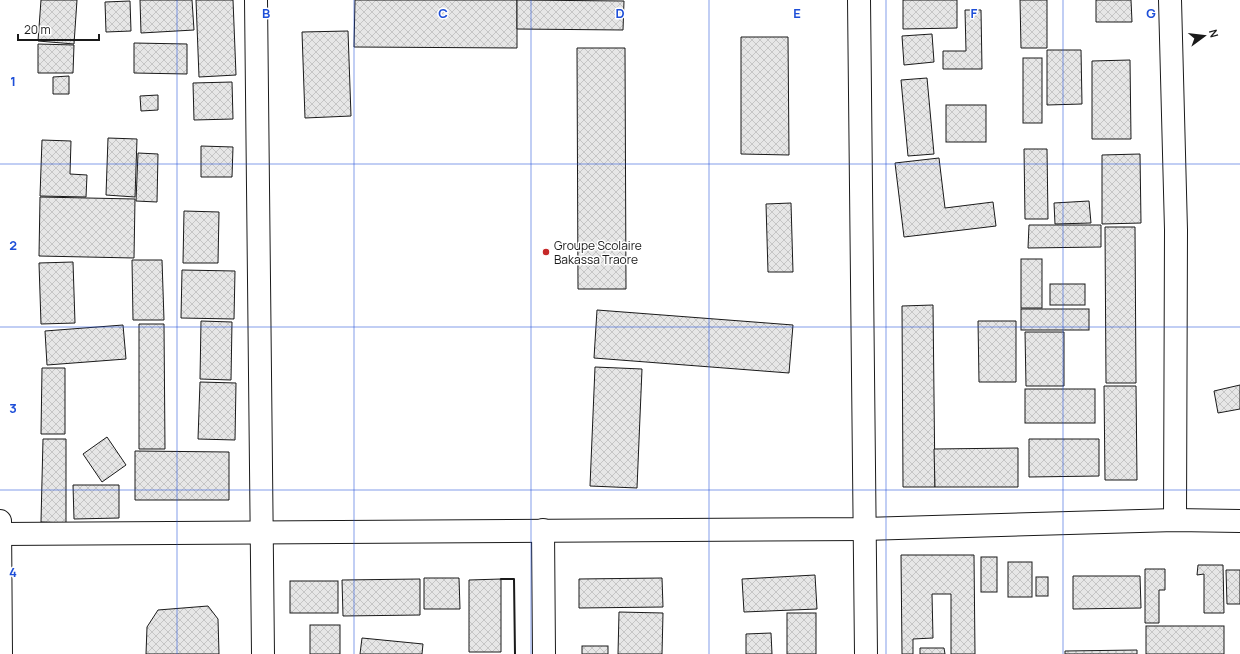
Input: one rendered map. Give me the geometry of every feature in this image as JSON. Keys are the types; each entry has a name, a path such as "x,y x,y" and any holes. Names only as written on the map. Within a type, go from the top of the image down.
{"street":[{"path":"256,0 263,654"},
{"path":"859,0 866,654"},
{"path":"1170,0 1176,230 1175,520"},
{"path":"0,534 864,528 1175,520 1240,521"},
{"path":"0,521 1,654"},
{"path":"543,530 544,654"}],"building":[{"path":"41,0 77,0 74,44 38,41"},
{"path":"140,0 192,0 194,30 141,33"},
{"path":"196,0 233,0 236,75 199,77"},
{"path":"355,0 517,0 517,48 354,47"},
{"path":"517,0 624,1 623,30 517,29"},
{"path":"903,0 957,0 957,28 903,29"},
{"path":"1020,0 1047,0 1047,48 1021,48"},
{"path":"1096,0 1131,0 1132,22 1096,22"},
{"path":"130,1 131,31 106,32 105,2"},
{"path":"965,10 981,10 982,69 943,69 943,51 966,51"},
{"path":"348,31 351,116 305,118 302,32"},
{"path":"932,34 934,62 904,65 902,36"},
{"path":"741,37 788,37 789,155 741,154"},
{"path":"134,43 187,44 187,74 134,73"},
{"path":"38,44 74,45 73,73 38,73"},
{"path":"577,48 625,48 626,289 578,289"},
{"path":"1047,50 1081,50 1082,104 1047,105"},
{"path":"1023,58 1042,58 1042,123 1023,123"},
{"path":"1130,60 1131,139 1092,139 1092,61"},
{"path":"69,76 69,94 53,94 53,77"},
{"path":"927,78 934,154 908,156 901,80"},
{"path":"232,82 233,119 194,120 193,83"},
{"path":"158,95 158,110 141,111 140,96"},
{"path":"946,105 986,105 986,142 946,142"},
{"path":"108,138 137,139 135,197 106,195"},
{"path":"42,140 71,141 70,174 87,175 86,197 40,196"},
{"path":"201,146 233,147 232,177 201,177"},
{"path":"1024,149 1047,149 1048,219 1025,219"},
{"path":"138,153 158,154 157,202 136,201"},
{"path":"1140,154 1141,223 1102,224 1102,155"},
{"path":"939,158 945,208 993,202 996,226 904,237 895,163"},
{"path":"40,197 135,199 134,258 39,256"},
{"path":"1089,201 1091,223 1055,224 1054,203"},
{"path":"791,203 793,272 768,272 766,204"},
{"path":"184,211 219,212 218,263 183,263"},
{"path":"1029,225 1101,225 1101,247 1028,248"},
{"path":"1105,227 1135,227 1136,383 1106,383"},
{"path":"1021,259 1042,259 1042,308 1021,308"},
{"path":"132,260 162,260 164,320 133,320"},
{"path":"73,262 75,323 41,324 39,263"},
{"path":"182,270 235,271 234,319 181,318"},
{"path":"1050,284 1085,284 1085,305 1050,305"},
{"path":"933,305 935,487 903,487 902,306"},
{"path":"1021,309 1089,309 1089,330 1021,330"},
{"path":"597,310 793,325 789,373 594,358"},
{"path":"201,321 232,322 231,380 200,379"},
{"path":"978,321 1016,321 1016,382 979,382"},
{"path":"139,324 164,324 165,449 139,449"},
{"path":"123,325 126,359 47,365 45,331"},
{"path":"1025,332 1064,332 1064,386 1026,386"},
{"path":"595,367 642,369 637,488 590,486"},
{"path":"42,368 65,368 65,434 41,434"},
{"path":"200,382 236,383 235,440 198,439"},
{"path":"1240,385 1240,409 1218,413 1214,391"},
{"path":"1104,386 1136,386 1137,480 1105,480"},
{"path":"1025,389 1095,389 1095,423 1025,423"},
{"path":"107,437 126,465 102,482 83,454"},
{"path":"43,439 66,439 66,523 41,522"},
{"path":"1029,439 1099,439 1099,476 1029,477"},
{"path":"1018,448 1018,487 935,487 934,449"},
{"path":"135,451 229,452 229,500 135,500"},
{"path":"73,485 119,485 119,518 74,519"},
{"path":"901,555 974,555 975,654 951,654 951,594 932,594 933,638 913,639 913,654 902,654"},
{"path":"981,557 997,557 997,592 981,592"},
{"path":"1008,562 1032,562 1032,597 1008,597"},
{"path":"1198,565 1223,565 1224,613 1204,613 1204,574 1197,575"},
{"path":"1145,569 1165,569 1165,590 1159,590 1159,623 1145,623"},
{"path":"1226,570 1240,570 1240,604 1227,604"},
{"path":"815,575 817,609 744,612 742,579"},
{"path":"1073,576 1140,576 1141,608 1073,609"},
{"path":"1036,577 1048,577 1048,596 1036,596"},
{"path":"424,578 459,578 460,609 424,609"},
{"path":"662,578 663,607 579,608 579,579"},
{"path":"420,579 420,615 343,616 342,580"},
{"path":"501,579 501,652 469,652 469,580"},
{"path":"290,581 338,581 338,613 290,613"},
{"path":"208,606 218,619 219,654 146,654 147,627 158,610"},
{"path":"619,612 663,613 662,654 618,654"},
{"path":"787,613 816,613 816,654 787,654"},
{"path":"310,625 340,625 340,654 310,654"},
{"path":"1146,626 1224,626 1224,654 1146,654"},
{"path":"771,633 772,654 746,654 746,634"},
{"path":"362,638 423,644 422,654 360,654"},
{"path":"582,646 608,646 608,654 582,654"},
{"path":"920,648 944,648 945,654 920,654"},
{"path":"1137,650 1137,654 1065,654 1065,651"}],"wall":[{"path":"501,579 514,579 515,654"}],"place":[{"name":"Groupe Scolaire Bakassa Traore","path":"546,252"}]}
